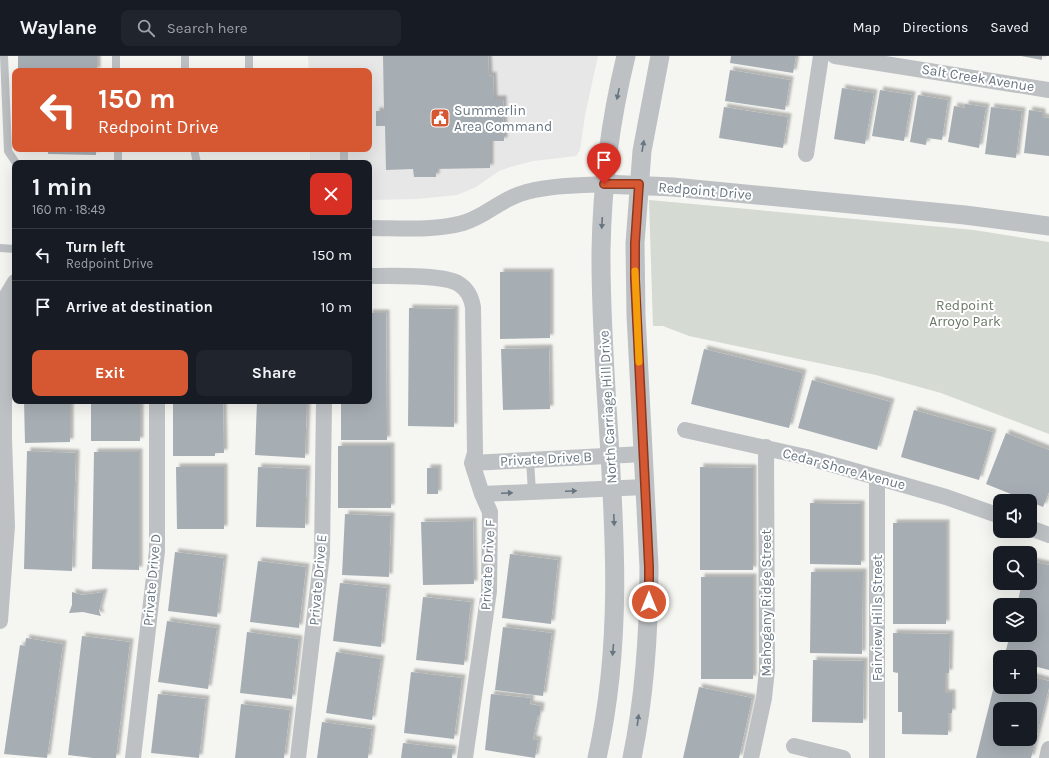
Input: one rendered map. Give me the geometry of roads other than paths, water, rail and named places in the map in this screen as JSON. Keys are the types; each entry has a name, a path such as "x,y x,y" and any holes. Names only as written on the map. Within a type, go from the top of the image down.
{"street":[{"name":"North Carriage Hill Drive","path":"597,758 607,704 615,621 613,488 601,282 604,184 612,126 626,56"},
{"path":"632,758 638,722 648,635 649,567 635,269 642,152 660,56"},
{"path":"806,154 820,56"},
{"name":"Salt Creek Avenue","path":"835,56 1049,90"},
{"name":"Redpoint Drive","path":"372,228 423,228 462,224 475,219 520,194 546,188 604,184 639,184 965,215 1049,226"},
{"name":"Private Drive F","path":"372,276 440,278 459,283 471,297 473,307 475,452 472,463 482,494 490,512 489,591 465,758"},
{"path":"0,622 7,526 4,439 4,300 12,287"},
{"name":"Private Drive D","path":"133,758 157,551 156,404"},
{"name":"Private Drive E","path":"298,758 322,554 324,404"},
{"name":"Cedar Shore Avenue","path":"685,430 766,448 877,478 946,497 993,514"},
{"name":"Mahogany Ridge Street","path":"751,758 764,698 767,670 766,448"},
{"name":"Private Drive B","path":"472,463 644,454"},
{"name":"Fairview Hills Street","path":"877,478 878,758"},
{"path":"482,494 646,487"},
{"path":"1037,531 1049,535"},
{"path":"794,746 843,758"},
{"path":"1047,758 1049,749"}],"lane":[{"path":"4,56 8,152 14,160"},
{"path":"116,56 116,68"},
{"path":"185,56 186,68"},
{"path":"249,56 249,68"},
{"path":"0,248 12,249"},
{"path":"530,460 532,492"}],"place":[{"name":"Summerlin Area Command","path":"440,118"}],"park label":[{"name":"Redpoint Arroyo Park","path":"965,314"}]}
